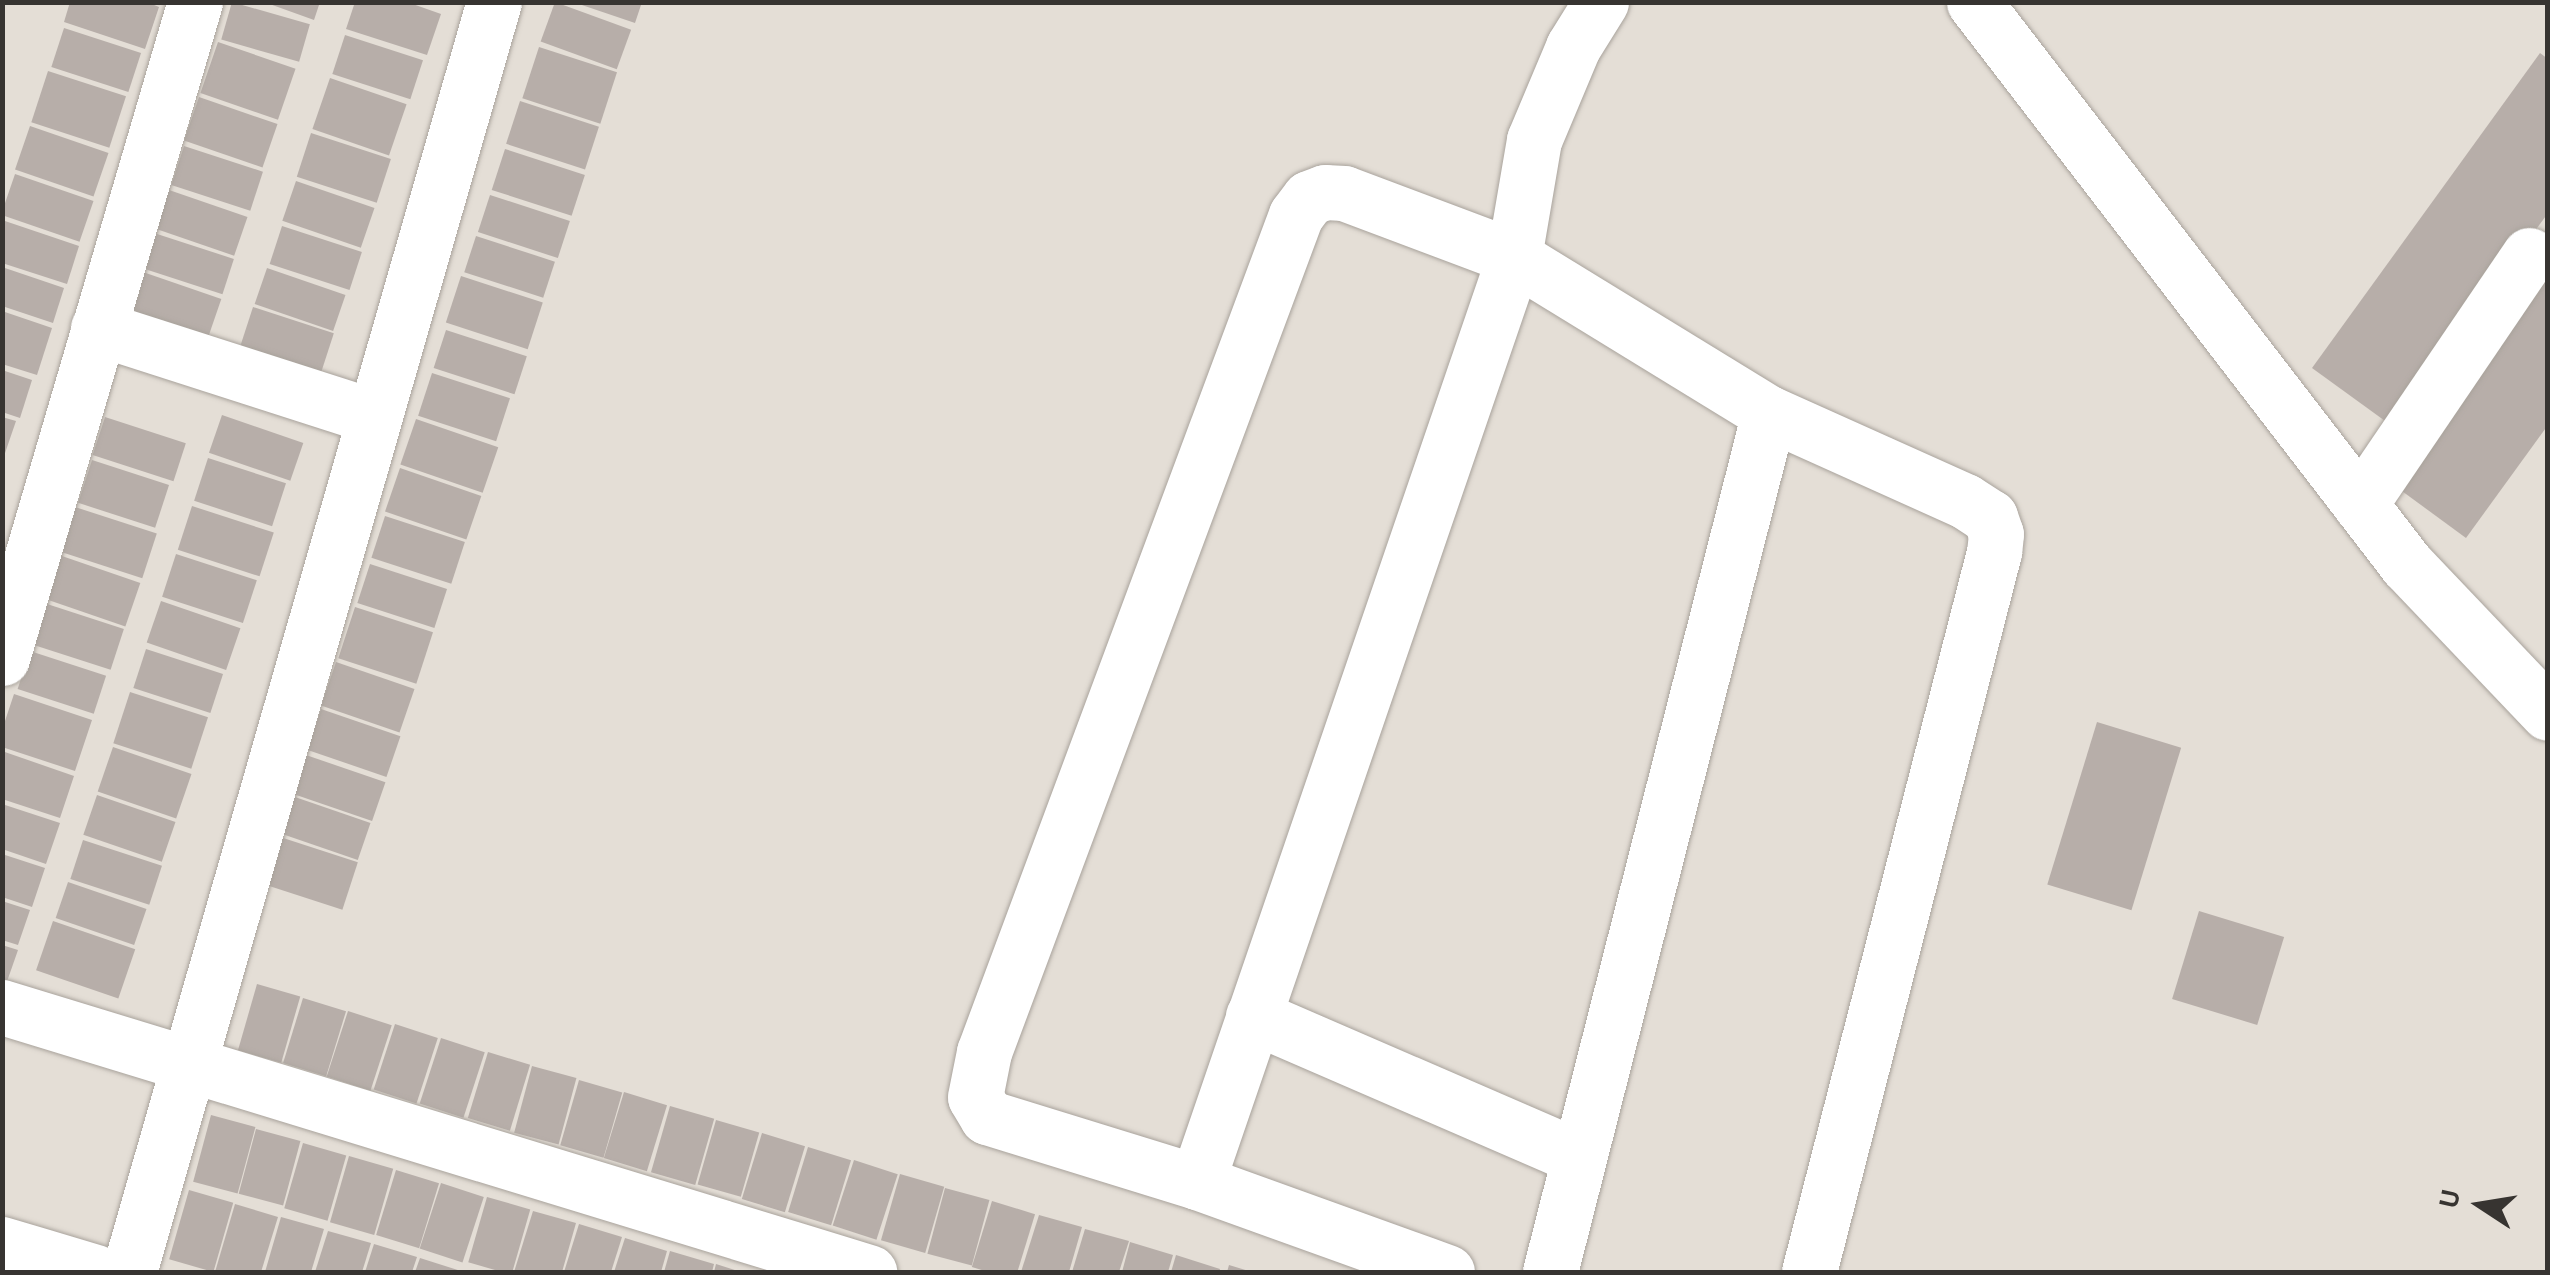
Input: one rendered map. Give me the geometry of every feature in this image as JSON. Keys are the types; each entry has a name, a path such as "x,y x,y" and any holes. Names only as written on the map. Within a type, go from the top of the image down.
{"street":[{"path":"2,658 195,2"},
{"path":"129,1272 494,2"},
{"path":"1197,1182 1514,257 1534,140 1573,47 1600,2"},
{"path":"1974,2 2408,566 2541,694"},
{"path":"1448,1272 1197,1182 987,1117 975,1097 984,1052 1302,204 1325,192 1344,194 1514,257 1769,414 1965,501 1990,517 1996,534 1809,1272"},
{"path":"2360,504 2529,254"},
{"path":"98,328 372,416"},
{"path":"1550,1272 1769,414"},
{"path":"2,1006 869,1272"},
{"path":"1254,1016 1579,1158"},
{"path":"2,1244 96,1272"}],"building":[{"path":"70,2 147,2 159,7 145,49 64,22"},
{"path":"232,2 310,24 299,62 221,39"},
{"path":"264,2 320,2 314,20"},
{"path":"355,2 407,2 441,14 427,55 346,29"},
{"path":"555,2 631,30 617,69 541,41"},
{"path":"573,2 642,2 635,23"},
{"path":"64,28 141,53 128,92 51,67"},
{"path":"345,35 423,60 410,99 332,74"},
{"path":"218,42 296,69 278,120 200,93"},
{"path":"539,47 617,72 600,124 522,98"},
{"path":"2540,53 2548,59 2548,213 2392,426 2312,368"},
{"path":"48,71 126,96 109,148 31,122"},
{"path":"330,78 407,104 389,155 312,129"},
{"path":"199,97 277,124 263,168 184,140"},
{"path":"520,101 599,127 585,169 506,144"},
{"path":"30,126 108,153 94,197 15,169"},
{"path":"311,133 391,159 377,203 297,177"},
{"path":"184,146 263,172 250,211 171,185"},
{"path":"505,149 585,175 572,216 492,190"},
{"path":"15,174 93,201 79,242 2,215"},
{"path":"296,181 374,208 361,248 282,221"},
{"path":"169,190 247,217 234,256 156,229"},
{"path":"490,195 570,221 558,258 478,232"},
{"path":"2,220 79,246 67,284 2,263"},
{"path":"282,226 362,252 350,290 270,264"},
{"path":"154,233 234,259 222,294 143,268"},
{"path":"476,236 555,262 543,298 464,272"},
{"path":"2548,266 2548,425 2466,538 2391,483"},
{"path":"2,267 64,288 53,323 2,306"},
{"path":"267,268 345,295 333,331 255,304"},
{"path":"140,271 221,299 204,348 123,320"},
{"path":"461,276 543,303 528,349 446,323"},
{"path":"253,307 334,333 318,382 237,356"},
{"path":"2,311 52,328 37,375 2,364"},
{"path":"446,330 527,356 514,394 434,368"},
{"path":"2,370 32,380 20,418 2,412"},
{"path":"432,373 510,398 496,441 418,416"},
{"path":"222,415 303,443 290,481 209,453"},
{"path":"2,417 16,421 3,459 2,459"},
{"path":"105,417 186,443 173,481 93,455"},
{"path":"416,419 498,447 483,493 400,464"},
{"path":"208,458 286,483 272,526 194,501"},
{"path":"92,460 169,485 155,528 78,503"},
{"path":"400,468 481,496 466,539 385,511"},
{"path":"192,506 274,533 260,576 178,550"},
{"path":"75,507 157,534 142,578 60,552"},
{"path":"385,516 465,542 451,584 371,558"},
{"path":"176,554 257,580 243,623 162,597"},
{"path":"59,555 140,583 125,626 44,598"},
{"path":"370,564 447,589 434,628 357,603"},
{"path":"161,601 240,628 226,670 147,643"},
{"path":"44,603 124,629 111,670 31,644"},
{"path":"355,607 433,632 416,684 338,658"},
{"path":"146,649 223,674 210,713 133,688"},
{"path":"30,651 106,676 94,714 18,689"},
{"path":"336,662 414,689 400,733 321,705"},
{"path":"130,692 208,717 191,769 113,743"},
{"path":"14,694 92,720 75,771 2,747 2,730"},
{"path":"321,709 400,736 386,777 307,750"},
{"path":"2097,722 2181,748 2131,910 2047,885"},
{"path":"113,747 191,774 176,818 98,791"},
{"path":"2,751 74,776 60,818 2,799"},
{"path":"306,755 385,782 372,821 293,794"},
{"path":"97,795 175,822 162,862 83,835"},
{"path":"292,796 370,823 358,860 279,833"},
{"path":"2,804 60,823 46,864 2,849"},
{"path":"277,836 358,862 342,910 262,884"},
{"path":"83,840 162,866 149,905 70,879"},
{"path":"2,854 45,868 32,907 2,897"},
{"path":"68,882 146,909 134,945 56,918"},
{"path":"2,901 30,910 18,945 2,940"},
{"path":"2199,911 2284,937 2257,1025 2172,999"},
{"path":"53,921 135,949 118,998 36,970"},
{"path":"2,945 18,950 3,993 2,993"},
{"path":"257,984 300,996 281,1063 238,1050"},
{"path":"303,998 346,1011 326,1076 283,1063"},
{"path":"348,1011 392,1025 370,1091 327,1077"},
{"path":"395,1024 438,1038 416,1104 374,1090"},
{"path":"441,1038 485,1052 463,1118 420,1104"},
{"path":"488,1052 530,1065 510,1131 468,1118"},
{"path":"532,1066 576,1078 559,1145 514,1133"},
{"path":"579,1080 622,1092 604,1158 560,1145"},
{"path":"624,1092 667,1105 647,1171 604,1158"},
{"path":"670,1106 714,1119 695,1185 651,1172"},
{"path":"211,1115 255,1127 238,1194 193,1182"},
{"path":"716,1120 759,1132 741,1197 698,1184"},
{"path":"256,1129 300,1141 283,1206 239,1194"},
{"path":"762,1133 805,1146 785,1212 742,1199"},
{"path":"303,1143 346,1155 328,1221 284,1208"},
{"path":"808,1147 851,1160 831,1225 788,1212"},
{"path":"349,1156 393,1169 374,1235 330,1222"},
{"path":"854,1160 898,1174 876,1240 833,1226"},
{"path":"396,1170 439,1183 419,1248 376,1235"},
{"path":"900,1174 944,1187 925,1253 881,1240"},
{"path":"441,1183 484,1197 462,1263 420,1249"},
{"path":"945,1188 989,1200 972,1266 927,1254"},
{"path":"189,1190 233,1203 213,1272 169,1259"},
{"path":"487,1197 530,1209 512,1272 468,1262"},
{"path":"992,1201 1035,1214 1017,1272 988,1272 972,1267"},
{"path":"235,1204 278,1217 261,1272 215,1272"},
{"path":"533,1211 576,1223 562,1272 514,1272"},
{"path":"1039,1215 1082,1227 1069,1272 1021,1272"},
{"path":"281,1217 324,1229 311,1272 265,1272"},
{"path":"579,1224 622,1237 611,1272 564,1272"},
{"path":"1085,1229 1129,1241 1119,1272 1072,1272"},
{"path":"328,1231 371,1243 362,1272 315,1272"},
{"path":"625,1238 667,1251 661,1272 614,1272"},
{"path":"1130,1242 1173,1255 1168,1272 1122,1272"},
{"path":"374,1244 417,1257 412,1272 365,1272"},
{"path":"670,1251 714,1264 712,1272 664,1272"},
{"path":"1176,1255 1220,1269 1219,1272 1171,1272"},
{"path":"420,1258 464,1272 415,1272"},
{"path":"716,1264 741,1272 714,1272"},
{"path":"1229,1265 1252,1272 1227,1272"}]}
